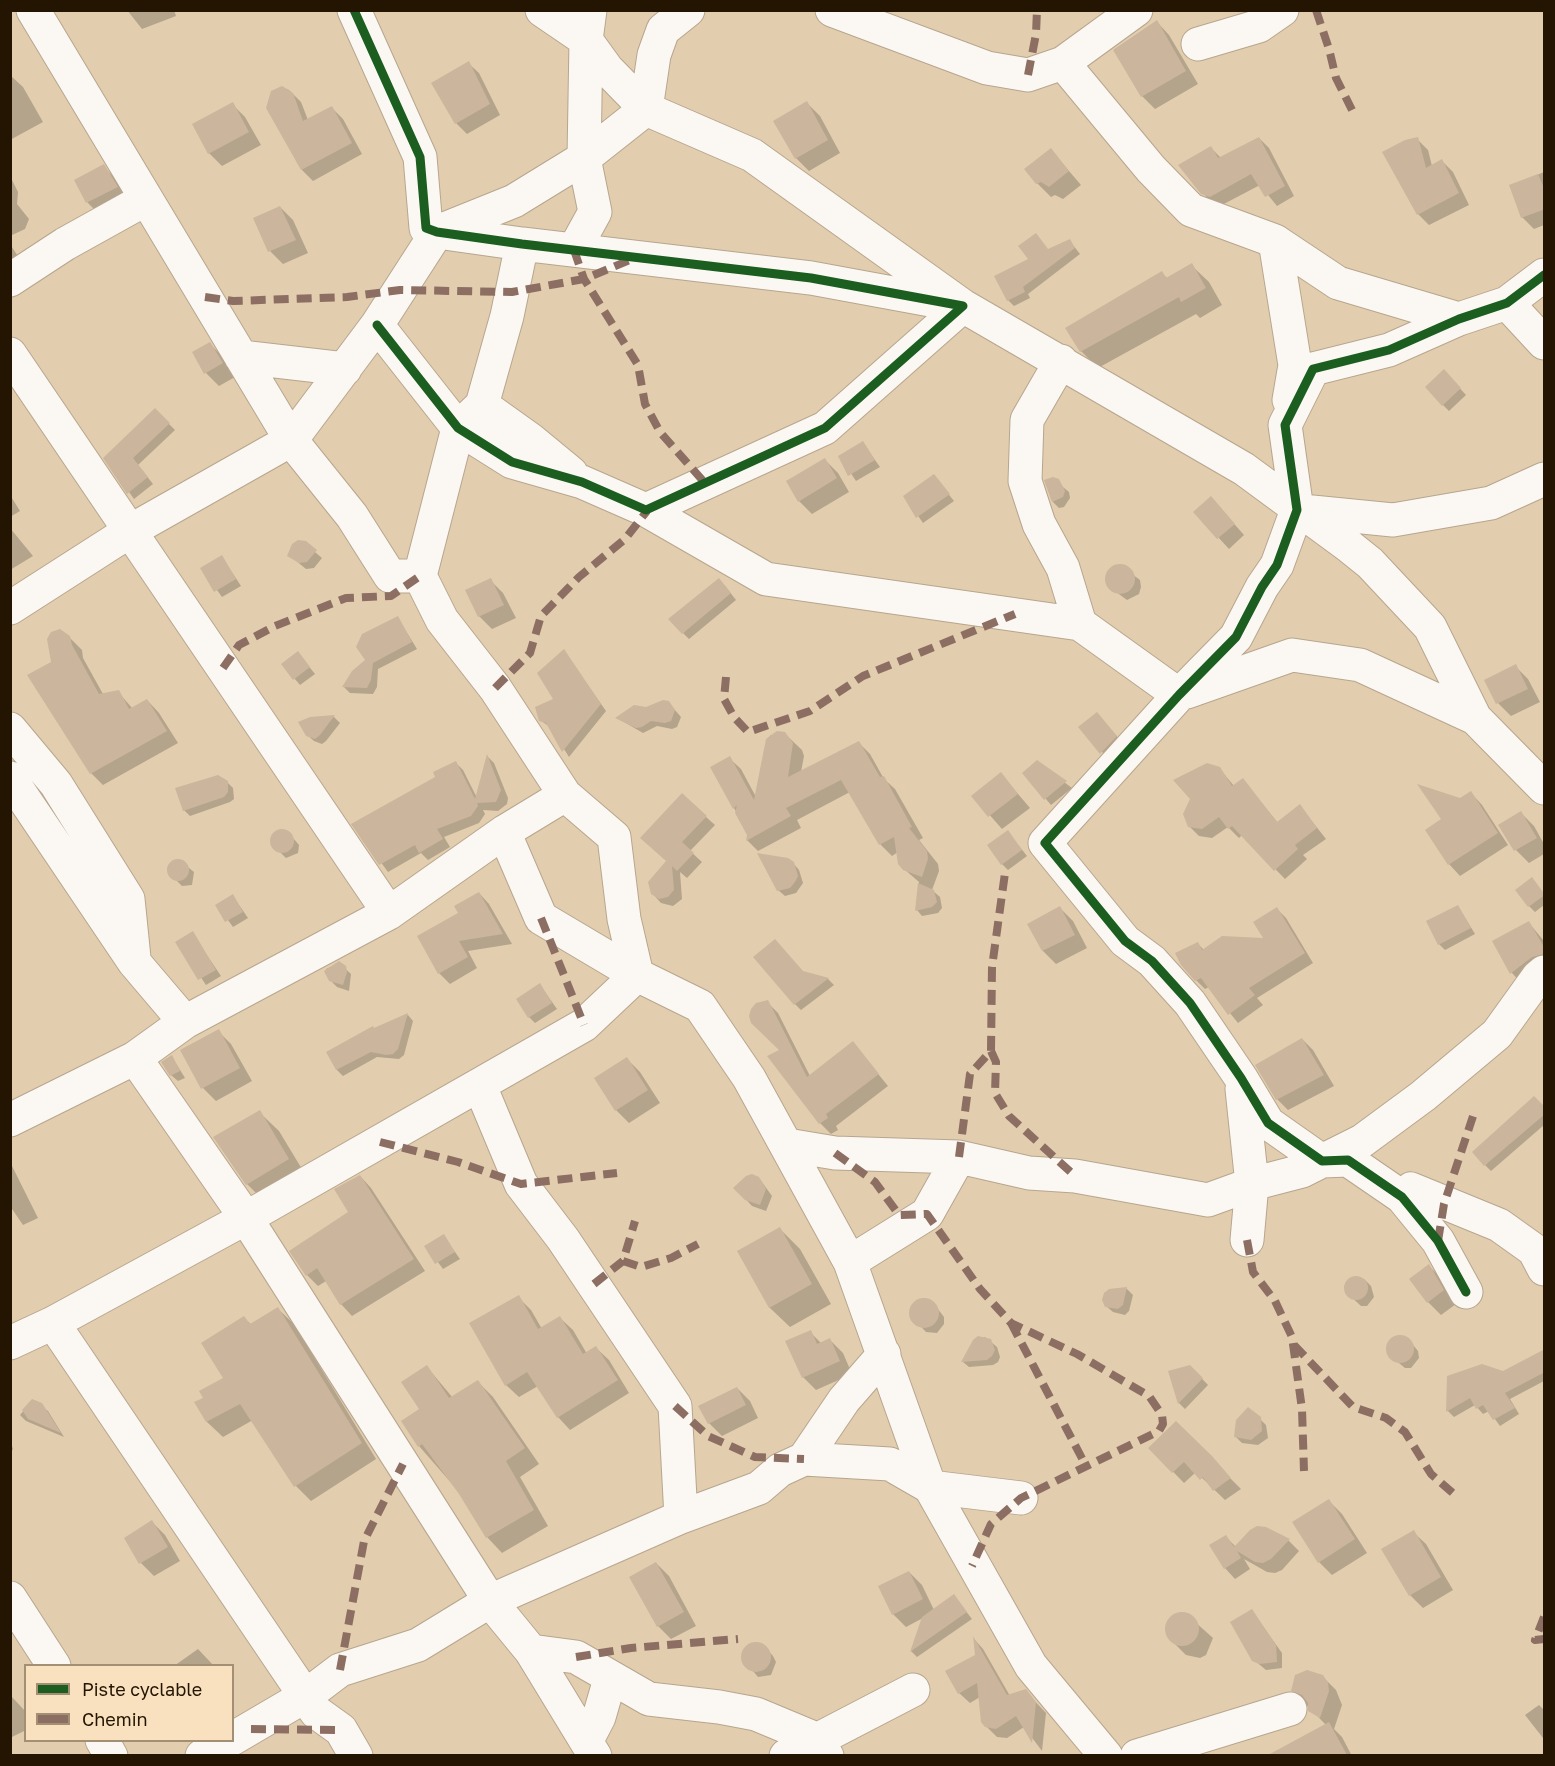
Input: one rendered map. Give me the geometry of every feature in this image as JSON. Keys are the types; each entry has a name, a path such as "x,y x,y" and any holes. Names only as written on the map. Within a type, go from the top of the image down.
{"street":[{"path":"33,10 291,440 352,516 390,576 420,576"},
{"path":"354,10 420,157 426,228 437,232 522,244 811,278 963,306"},
{"path":"542,10 588,25 607,69 646,109 752,155 963,306 1244,469 1370,563 1430,627 1475,718 1545,788"},
{"path":"10,608 130,531 291,440 377,325 437,232 514,201 584,158 646,109 654,55 663,30 688,10"},
{"path":"832,10 987,68 1028,75 1063,63 1136,10"},
{"path":"1198,44 1259,26 1282,10"},
{"path":"574,250 595,212 584,158 588,25"},
{"path":"1063,63 1151,169 1191,210 1275,241 1338,283 1459,319"},
{"path":"10,280 65,244 146,198"},
{"path":"1275,241 1295,365 1285,425 1297,510 1277,565 1262,587 1236,637 1179,695 1045,843 1125,941 1152,961 1190,1003 1241,1078 1268,1123 1322,1161 1348,1160 1402,1197 1438,1241 1466,1292"},
{"path":"522,244 507,316 482,405 458,428 420,576 442,620 495,688 565,795 614,837 624,919 637,975"},
{"path":"1285,425 1313,369 1389,350 1459,319 1507,303 1545,275"},
{"path":"1507,303 1545,343"},
{"path":"646,510 825,428 963,306"},
{"path":"377,325 458,428 512,462 582,482 646,510 766,579 1080,624 1179,695"},
{"path":"10,354 389,913"},
{"path":"241,357 345,369"},
{"path":"1061,361 1027,420 1025,481 1039,524 1063,568 1080,624"},
{"path":"482,405 531,440 582,482"},
{"path":"1297,510 1393,520 1491,503 1545,479"},
{"path":"1179,695 1292,655 1360,665 1475,718"},
{"path":"10,729 56,784 128,899 134,962"},
{"path":"10,778 134,962 185,1022"},
{"path":"10,1120 135,1058 185,1022 389,913 504,832 565,795"},
{"path":"504,832 541,918 637,975 700,1006 749,1078 850,1262 930,1487 1031,1666 1106,1755"},
{"path":"787,1145 835,1153 959,1157 1029,1173 1075,1176 1208,1200 1252,1184 1302,1171 1362,1141 1423,1096 1489,1041 1545,972"},
{"path":"10,1343 54,1323 246,1218 584,1025 637,975"},
{"path":"135,1058 246,1218 490,1601 531,1651 594,1737"},
{"path":"1208,1200 1247,1240 1252,1184 1241,1078"},
{"path":"480,1086 521,1184 569,1248 675,1406 681,1517"},
{"path":"850,1262 927,1214 959,1157"},
{"path":"1402,1197 1411,1189 1499,1225 1534,1250 1545,1269"},
{"path":"54,1323 307,1695 316,1712 340,1730 356,1755"},
{"path":"804,1459 844,1400 884,1354"},
{"path":"234,1738 307,1695 340,1670 418,1645 490,1601 681,1517 759,1488 780,1470 804,1459 890,1464 930,1487 1021,1498"},
{"path":"10,1598 53,1664"},
{"path":"531,1651 576,1657 610,1679 649,1699 756,1714 822,1747"},
{"path":"594,1737 610,1679"},
{"path":"786,1755 822,1747 913,1690"},
{"path":"594,1737 649,1699"},
{"path":"1137,1755 1290,1708"},
{"path":"103,1742 111,1755"},
{"path":"202,1755 227,1742"}],"building":[{"path":"1157,20 1186,71 1141,97 1113,50"},
{"path":"469,61 490,104 455,124 431,83"},
{"path":"282,86 293,93 303,121 332,106 352,143 301,170 266,108 271,91"},
{"path":"807,101 828,140 795,159 773,121"},
{"path":"233,102 249,132 208,154 192,124"},
{"path":"1259,137 1285,186 1265,197 1251,174 1210,197 1201,194 1178,165 1211,146 1218,158"},
{"path":"1418,137 1426,168 1442,159 1459,193 1417,215 1382,152 1405,140"},
{"path":"1051,148 1069,171 1049,187 1041,182 1036,184 1024,169"},
{"path":"104,164 118,187 86,203 74,180"},
{"path":"1538,174 1545,191 1545,209 1521,218 1509,185"},
{"path":"280,206 296,240 268,252 253,218"},
{"path":"1036,233 1048,249 1070,239 1075,248 1023,287 1025,292 1007,301 994,276 1028,259 1018,246"},
{"path":"1192,263 1206,288 1181,302 1179,297 1080,352 1065,328 1162,271 1166,278"},
{"path":"210,342 223,363 204,374 192,352"},
{"path":"1444,369 1461,388 1442,406 1425,387"},
{"path":"155,408 170,423 133,458 148,477 127,494 103,458"},
{"path":"863,441 875,460 848,476 838,456"},
{"path":"825,458 837,478 798,502 786,481"},
{"path":"934,474 950,494 916,518 903,496"},
{"path":"1053,477 1059,479 1065,491 1063,497 1052,502 1044,480"},
{"path":"1211,496 1235,524 1217,539 1193,512"},
{"path":"298,540 306,541 317,550 307,562 299,563 287,556 292,544"},
{"path":"222,555 236,579 214,592 200,568"},
{"path":"1120,564 1131,568 1135,579 1131,590 1120,594 1109,590 1105,579 1109,568"},
{"path":"491,578 504,605 478,617 465,590"},
{"path":"719,578 731,593 682,634 668,619"},
{"path":"398,616 412,642 373,663 371,680 367,688 342,687 352,671 365,660 356,647 362,634"},
{"path":"60,629 70,636 72,645 99,694 119,690 129,709 147,699 167,731 90,774 27,675 51,662 47,639 51,632"},
{"path":"564,649 601,704 562,752 546,723 539,721 535,707 553,699 537,673"},
{"path":"298,651 310,667 293,680 281,664"},
{"path":"1516,664 1528,689 1496,704 1484,680"},
{"path":"663,700 669,701 675,710 671,721 665,723 651,721 636,728 615,718 634,705 646,707"},
{"path":"1097,712 1117,736 1100,754 1078,727"},
{"path":"335,715 315,739 306,736 298,722 310,717"},
{"path":"777,731 785,732 793,743 788,777 859,741 880,777 884,776 912,827 909,828 927,851 928,859 922,877 903,870 898,864 894,837 879,845 841,780 786,808 791,816 746,841 747,835 735,813 737,805 733,809 710,767 730,756 754,800 766,739"},
{"path":"487,754 501,790 496,802 477,803 478,806 471,816 437,829 443,839 419,853 415,845 379,865 351,824 435,777 433,772 456,761 475,799"},
{"path":"1037,760 1067,781 1044,800 1022,773"},
{"path":"1207,763 1220,767 1232,786 1243,778 1277,822 1300,804 1317,828 1295,845 1298,849 1274,871 1232,826 1228,829 1219,817 1202,829 1188,827 1183,814 1190,799 1173,780"},
{"path":"1001,772 1018,794 988,817 971,796"},
{"path":"218,775 228,781 228,792 224,797 183,811 175,788"},
{"path":"1417,784 1460,798 1471,791 1498,833 1448,865 1425,830 1441,819"},
{"path":"682,793 707,816 682,842 694,853 677,871 672,866 674,890 668,897 659,899 651,894 648,882 666,861 640,838"},
{"path":"1521,811 1537,838 1514,851 1498,825"},
{"path":"282,829 290,833 294,841 290,849 282,853 274,849 270,841 274,833"},
{"path":"1008,830 1022,850 1001,865 987,845"},
{"path":"757,853 788,858 794,862 798,876 790,888 777,891"},
{"path":"178,859 186,862 189,870 186,878 178,881 170,878 167,870 170,862"},
{"path":"1532,877 1545,895 1528,907 1515,890"},
{"path":"918,883 934,890 937,902 932,907 915,911"},
{"path":"479,892 503,934 459,941 468,957 438,974 417,936 458,913 454,906"},
{"path":"233,894 243,912 225,922 215,905"},
{"path":"1458,905 1471,928 1438,945 1426,921"},
{"path":"1060,906 1075,935 1042,951 1027,924"},
{"path":"1277,907 1305,953 1249,988 1255,995 1228,1015 1201,978 1195,981 1181,965 1175,953 1198,942 1202,950 1222,936 1263,938 1253,922"},
{"path":"1529,921 1545,949 1545,954 1532,957 1510,974 1492,941"},
{"path":"193,931 216,970 198,980 175,942"},
{"path":"775,939 803,971 829,978 794,1005 753,957"},
{"path":"339,961 346,966 347,972 343,985 329,981 324,971"},
{"path":"540,983 552,1003 528,1018 516,999"},
{"path":"768,1000 807,1077 853,1041 879,1074 826,1114 828,1118 819,1124 767,1056 779,1050 751,1023 749,1016 751,1009 756,1003"},
{"path":"408,1013 398,1049 393,1054 371,1052 336,1070 326,1052 373,1026 374,1028"},
{"path":"219,1029 240,1068 201,1089 180,1050"},
{"path":"1302,1038 1324,1075 1276,1100 1255,1065"},
{"path":"172,1055 180,1071 170,1076 161,1062"},
{"path":"627,1057 648,1090 615,1111 594,1078"},
{"path":"1534,1096 1545,1107 1545,1114 1484,1166 1472,1152"},
{"path":"260,1110 289,1159 246,1185 213,1137"},
{"path":"752,1174 759,1177 766,1189 760,1205 745,1200 733,1188 746,1176"},
{"path":"360,1175 414,1259 340,1305 317,1268 306,1276 289,1251 348,1212 334,1189"},
{"path":"780,1227 812,1284 769,1308 737,1251"},
{"path":"444,1234 455,1252 435,1264 424,1246"},
{"path":"1429,1264 1444,1290 1427,1303 1409,1279"},
{"path":"1351,1276 1361,1276 1368,1283 1368,1293 1361,1300 1351,1300 1344,1293 1344,1283"},
{"path":"1127,1287 1123,1305 1118,1309 1105,1307 1102,1300 1104,1293 1109,1289"},
{"path":"519,1295 538,1329 560,1316 583,1354 596,1346 618,1380 557,1418 527,1372 505,1386 469,1323"},
{"path":"924,1298 930,1299 938,1307 938,1319 930,1327 924,1328 918,1327 910,1319 909,1313 910,1307 918,1299"},
{"path":"278,1307 362,1443 294,1487 240,1404 206,1422 194,1402 203,1398 199,1391 223,1378 201,1343 244,1316 250,1324"},
{"path":"811,1330 817,1344 830,1338 840,1361 802,1378 785,1341"},
{"path":"1400,1335 1410,1339 1414,1349 1410,1359 1400,1363 1390,1359 1386,1349 1390,1339"},
{"path":"978,1336 991,1339 995,1350 992,1356 987,1360 961,1362 973,1340"},
{"path":"1545,1349 1545,1372 1505,1393 1515,1408 1493,1420 1483,1405 1476,1409 1470,1398 1446,1412 1447,1376 1482,1364 1503,1371"},
{"path":"427,1365 449,1398 478,1380 525,1448 506,1461 534,1510 486,1538 459,1494 422,1444 418,1447 401,1421 419,1409 401,1382"},
{"path":"1190,1365 1203,1378 1178,1404 1168,1371"},
{"path":"737,1387 746,1405 708,1424 698,1406"},
{"path":"32,1399 42,1403 61,1433 28,1419 22,1410"},
{"path":"1248,1407 1261,1417 1262,1431 1251,1440 1234,1437 1236,1420"},
{"path":"1176,1421 1231,1478 1213,1491 1203,1477 1200,1480 1184,1462 1172,1473 1148,1448"},
{"path":"1329,1499 1355,1539 1318,1563 1292,1522"},
{"path":"152,1520 168,1547 139,1564 124,1538"},
{"path":"1257,1526 1266,1527 1290,1539 1271,1559 1263,1563 1255,1562 1237,1551 1241,1558 1224,1569 1209,1545 1226,1535 1234,1547"},
{"path":"1414,1530 1441,1577 1409,1596 1381,1549"},
{"path":"656,1562 684,1612 657,1627 629,1577"},
{"path":"909,1571 923,1599 892,1615 878,1586"},
{"path":"954,1594 967,1612 910,1652 922,1617"},
{"path":"1252,1609 1276,1645 1277,1662 1259,1664 1252,1661 1230,1622"},
{"path":"1182,1612 1194,1617 1199,1629 1194,1641 1182,1646 1170,1641 1165,1629 1170,1617"},
{"path":"973,1636 1007,1695 1026,1689 1036,1702 1032,1743 1016,1716 996,1729 985,1727 981,1722 977,1683 958,1694 945,1671 975,1655"},
{"path":"756,1642 762,1643 770,1651 770,1663 762,1671 756,1672 750,1671 742,1663 741,1657 742,1651 750,1643"},
{"path":"1307,1670 1323,1675 1328,1683 1329,1691 1320,1718 1308,1711 1308,1703 1302,1695 1291,1691 1295,1675"},
{"path":"1329,1722 1347,1755 1268,1755"}],"marked path":[{"path":"1028,75 1036,34 1037,10"},
{"path":"1316,10 1336,78 1352,110"},
{"path":"574,250 584,279 638,365 645,404 660,432 705,483"},
{"path":"205,297 233,301 347,297 400,290 512,292 584,279 630,260"},
{"path":"495,688 530,653 541,616 579,577 625,539 647,511"},
{"path":"223,668 239,645 275,626 346,598 391,596 420,576"},
{"path":"726,677 724,699 734,717 748,732 810,711 863,676 1015,614"},
{"path":"959,1157 970,1074 991,1051 992,967 1005,873"},
{"path":"541,918 584,1025"},
{"path":"991,1051 996,1062 995,1093 1009,1116 1075,1176"},
{"path":"1438,1241 1444,1204 1474,1113"},
{"path":"380,1142 458,1162 521,1184 617,1173"},
{"path":"835,1153 875,1182 899,1215 927,1214 980,1289 1011,1323 1077,1354 1149,1396 1162,1415 1163,1424 1159,1431 1021,1498 991,1524 972,1566"},
{"path":"594,1284 623,1261 635,1221"},
{"path":"1247,1240 1253,1272 1275,1301 1292,1337 1302,1409 1304,1471"},
{"path":"623,1261 641,1267 671,1258 698,1244"},
{"path":"1011,1323 1086,1466"},
{"path":"1294,1345 1353,1407 1386,1418 1405,1432 1431,1474 1455,1495"},
{"path":"675,1406 708,1436 755,1457 804,1459"},
{"path":"340,1670 364,1541 403,1464"},
{"path":"1544,1617 1535,1640 1544,1639"},
{"path":"576,1657 631,1648 738,1639"},
{"path":"251,1729 341,1730"}],"cycle path":[{"path":"354,10 420,157 426,228 437,232 522,244 811,278 963,306 825,428 646,510 582,482 512,462 458,428 377,325"},
{"path":"1466,1292 1438,1241 1402,1197 1348,1160 1322,1161 1268,1123 1241,1078 1190,1003 1152,961 1125,941 1045,843 1179,695 1236,637 1262,587 1277,565 1297,510 1285,425 1313,369 1389,350 1459,319 1507,303 1544,275"}]}
